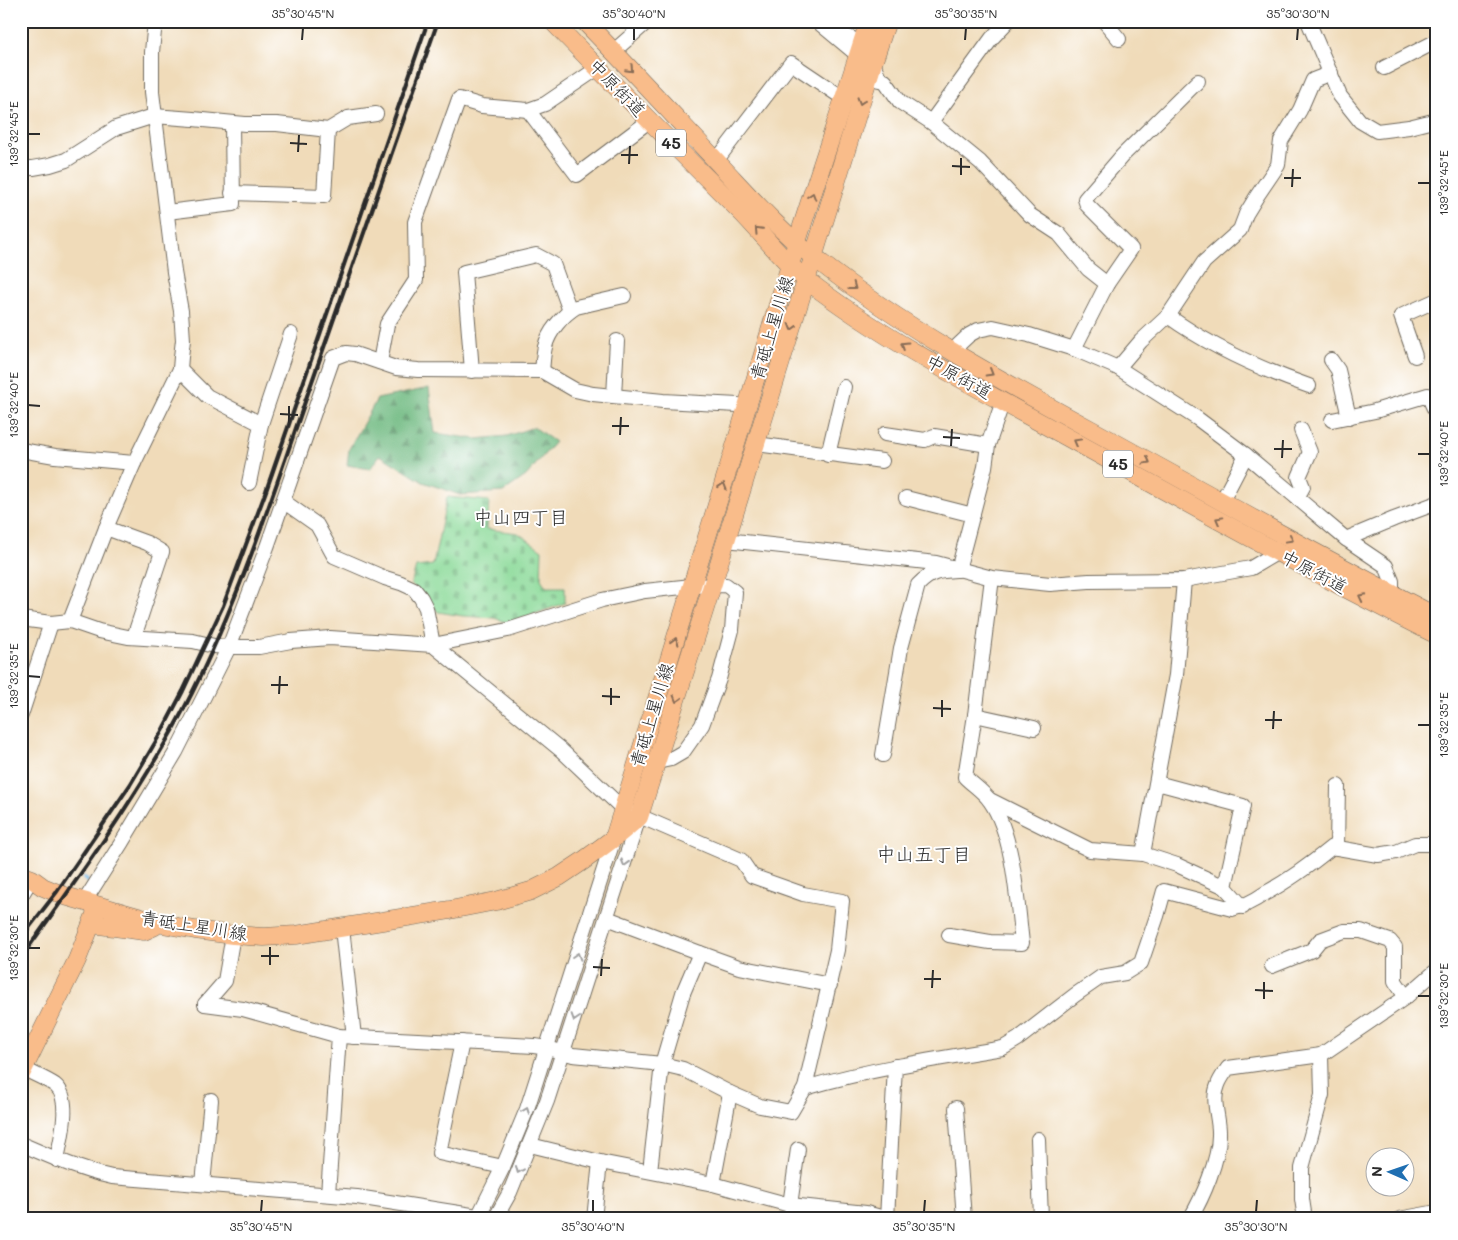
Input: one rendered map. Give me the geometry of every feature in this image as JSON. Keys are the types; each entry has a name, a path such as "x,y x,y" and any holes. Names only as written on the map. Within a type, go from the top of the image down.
{"main road":[{"name":"中原街道","path":"552,21 746,217 791,266 806,280 854,314 918,354 1278,552 1388,601 1437,617"},
{"name":"中原街道","path":"584,21 765,212 814,258 872,301 952,351 1030,396 1222,501 1388,601 1437,635"},
{"name":"青砥上星川線","path":"639,817 814,258 864,55 870,21"},
{"name":"青砥上星川線","path":"27,886 162,924 233,935 264,937 296,935 459,908 496,901 531,891 559,877 614,838 843,98 864,55 887,21"},
{"path":"614,838 639,817"},
{"path":"22,1072 77,960 92,924 91,905"},
{"path":"92,924 144,931 162,924"}],"street":[{"path":"70,621 106,528 134,463 180,369 183,340 152,92 152,52 155,21"},
{"path":"614,52 648,21"},
{"path":"817,21 864,55"},
{"path":"838,21 844,35 864,55 880,80 885,81 900,102 931,122 980,162 1030,215 1059,234 1088,269 1107,284"},
{"path":"931,122 992,38 1008,21"},
{"path":"1104,21 1119,39"},
{"path":"1308,21 1340,96 1360,121 1377,131 1409,127 1437,120"},
{"path":"1384,68 1437,41"},
{"path":"716,161 791,62 843,98"},
{"path":"380,362 388,324 416,280 415,222 459,99 482,106 528,110 545,104 598,68"},
{"path":"1118,368 1141,341 1168,316 1204,262 1240,230 1254,202 1278,165 1281,141 1300,110 1313,80 1331,73"},
{"path":"1074,349 1107,284 1131,249 1087,205 1085,200 1122,156 1198,81"},
{"path":"528,110 577,175 649,121"},
{"path":"21,168 50,165 66,160 116,128 154,116 232,123 277,124 328,130 348,118 376,114"},
{"path":"167,212 233,204 232,123"},
{"path":"232,192 324,196 328,130"},
{"path":"472,371 464,272 536,255 553,264 570,311"},
{"path":"542,371 545,346 551,333 570,311 576,307 624,296"},
{"path":"1415,356 1401,316 1437,300"},
{"path":"1168,316 1188,330 1245,360 1274,374 1309,386"},
{"path":"952,351 969,335 978,330 993,327 1029,335 1074,349 1118,368 1198,419 1246,455 1346,539 1386,566 1392,581 1388,601"},
{"path":"249,483 261,424 291,334"},
{"path":"614,396 617,341"},
{"path":"91,905 122,842 176,752 229,647 333,358 346,353 355,354 396,368 418,370 542,371 575,390 614,396 738,405 747,408"},
{"path":"1331,360 1338,370 1349,417"},
{"path":"180,369 207,396 261,424"},
{"path":"828,455 844,387"},
{"path":"1332,420 1375,411 1428,395 1437,415"},
{"path":"958,570 985,467 988,445 1003,401"},
{"path":"1297,498 1302,488 1299,477 1310,452 1301,430"},
{"path":"885,434 926,440 934,436 988,445"},
{"path":"756,444 882,461"},
{"path":"21,450 56,456 134,463"},
{"path":"1222,501 1246,455"},
{"path":"906,498 972,515"},
{"path":"233,935 225,981 205,1004 243,1010 339,1036 534,1046 573,1055 662,1064 683,1069 760,1106 791,1112 805,1088 837,950 842,901 803,894 752,876 741,860 623,809 561,750 433,646 426,608 414,589 334,556 317,526 283,501"},
{"path":"1346,539 1437,503"},
{"path":"106,528 148,543 162,552 134,637"},
{"path":"726,540 936,563 992,578 1050,584 1089,581 1184,580 1250,568 1278,552"},
{"path":"883,755 902,648 918,585 926,577 936,572 958,570"},
{"path":"992,578 975,715 965,777 990,800 1090,850 1143,854 1177,865 1225,887 1243,906"},
{"path":"1143,854 1176,675 1184,580"},
{"path":"21,619 51,623 70,621 99,631 134,637 194,641 214,646 229,647 259,647 291,640 330,638 433,646 508,630 602,600 645,591 692,586 726,586 735,592 732,630 719,679 702,725 683,752 671,759 657,762"},
{"path":"21,715 51,623"},
{"path":"975,715 1034,728"},
{"path":"1157,783 1243,806 1225,887"},
{"path":"1336,848 1338,786"},
{"path":"949,934 990,942 1022,942 1013,868 1002,823 990,800"},
{"path":"495,1219 510,1192 547,1101 639,817"},
{"path":"21,1144 57,1160 112,1177 358,1197 478,1217 504,1167 527,1109 614,838"},
{"path":"805,1088 845,1076 1003,1048 1018,1039 1098,978 1125,973 1142,963 1164,891 1232,909 1243,906 1281,885 1332,847 1378,855 1396,852 1415,844 1437,844"},
{"path":"607,918 739,967 830,985"},
{"path":"342,928 354,1037"},
{"path":"1272,966 1312,950 1320,940 1344,931 1361,931 1390,941 1395,947 1395,981 1406,997"},
{"path":"650,1171 662,1064 683,993 700,953"},
{"path":"1190,1219 1198,1206 1218,1154 1220,1134 1215,1102 1217,1086 1228,1068 1321,1056 1406,997 1437,970"},
{"path":"328,1194 339,1036"},
{"path":"462,1042 439,1153 504,1167"},
{"path":"1305,1219 1302,1199 1302,1168 1322,1095 1321,1056"},
{"path":"530,1145 600,1162 713,1184 790,1205 887,1219 895,1066"},
{"path":"22,1072 56,1086 63,1100 65,1113 57,1160"},
{"path":"713,1184 730,1093"},
{"path":"203,1184 211,1100"},
{"path":"956,1108 964,1219"},
{"path":"1038,1139 1041,1219"},
{"path":"790,1205 798,1149"},
{"path":"594,1219 600,1162"},
{"path":"1399,1219 1437,1212"}],"green space":[{"path":"429,388 435,433 476,439 507,436 534,427 555,442 526,476 503,492 460,495 423,482 380,455 370,469 347,465 349,449 377,399"},
{"path":"447,497 489,501 487,529 518,533 542,550 541,579 546,587 565,587 565,603 509,623 494,618 438,612 411,584 416,567 433,565"}],"waterway":[{"path":"84,878 87,881"}],"railway":[{"path":"21,938 56,893 130,785 183,691 223,606 266,491 428,21"},
{"path":"21,958 90,861 154,762 174,728 209,657 241,583 269,507 438,21"}],"district":[{"name":"中山四丁目","path":"521,517"},
{"name":"中山五丁目","path":"924,854"}]}
